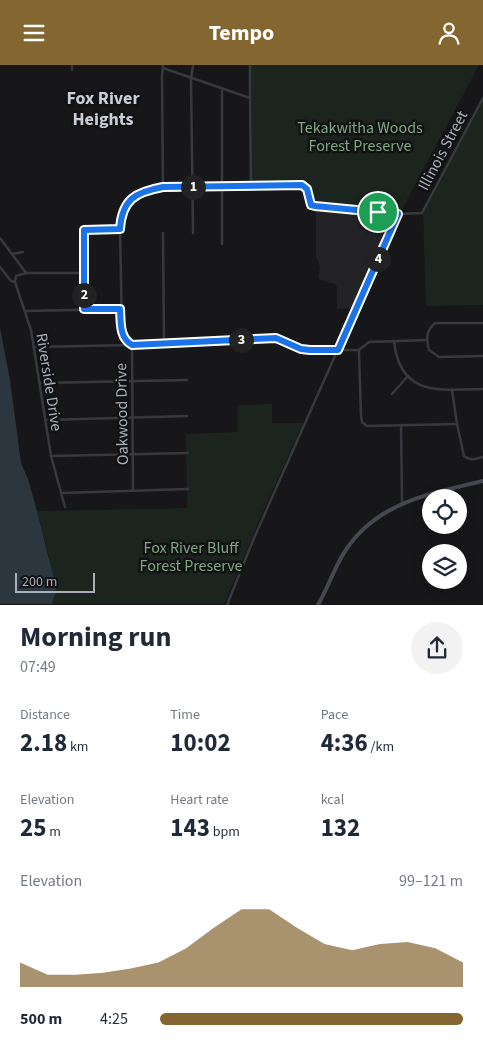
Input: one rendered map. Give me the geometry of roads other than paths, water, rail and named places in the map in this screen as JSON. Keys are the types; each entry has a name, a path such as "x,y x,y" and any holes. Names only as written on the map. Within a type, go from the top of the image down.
{"main road":[{"path":"318,605 342,555 354,539 378,517 402,503 442,490 483,481"}],"street":[{"path":"72,65 72,71"},
{"path":"193,65 191,79 193,233"},
{"path":"250,65 251,186"},
{"path":"163,187 163,67 191,79 250,98"},
{"path":"222,90 222,244"},
{"name":"Illinois Street","path":"398,214 422,213 483,98"},
{"name":"Oakwood Drive","path":"133,491 132,345 122,333 120,309 120,229 123,213 133,198 144,191 163,187 302,185 307,189 311,205 398,214"},
{"path":"227,605 254,538 398,214"},
{"path":"84,309 84,230 120,229"},
{"path":"163,233 164,343"},
{"path":"0,238 26,273"},
{"path":"12,254 23,252"},
{"name":"Riverside Drive","path":"0,267 14,283 32,330 50,456 65,507"},
{"path":"14,283 16,276 26,273 83,273"},
{"path":"25,311 120,309"},
{"path":"483,323 435,323 428,331 426,339 429,350 439,357 483,356"},
{"path":"34,347 132,345 276,338 301,349 359,350 369,342 426,339"},
{"path":"394,341 398,365 407,377 423,387 452,390 483,389"},
{"path":"359,350 361,416 362,422 367,426 457,424"},
{"path":"392,393 407,377"},
{"path":"40,383 187,381"},
{"path":"452,390 464,456 468,459 483,457"},
{"path":"45,420 187,416"},
{"path":"401,425 402,503"},
{"path":"50,456 188,453"},
{"path":"61,493 188,489"}],"district":[{"name":"Fox River Heights","path":"103,108"}],"park label":[{"name":"Tekakwitha Woods Forest Preserve","path":"360,136"},
{"name":"Fox River Bluff Forest Preserve","path":"191,556"}]}
